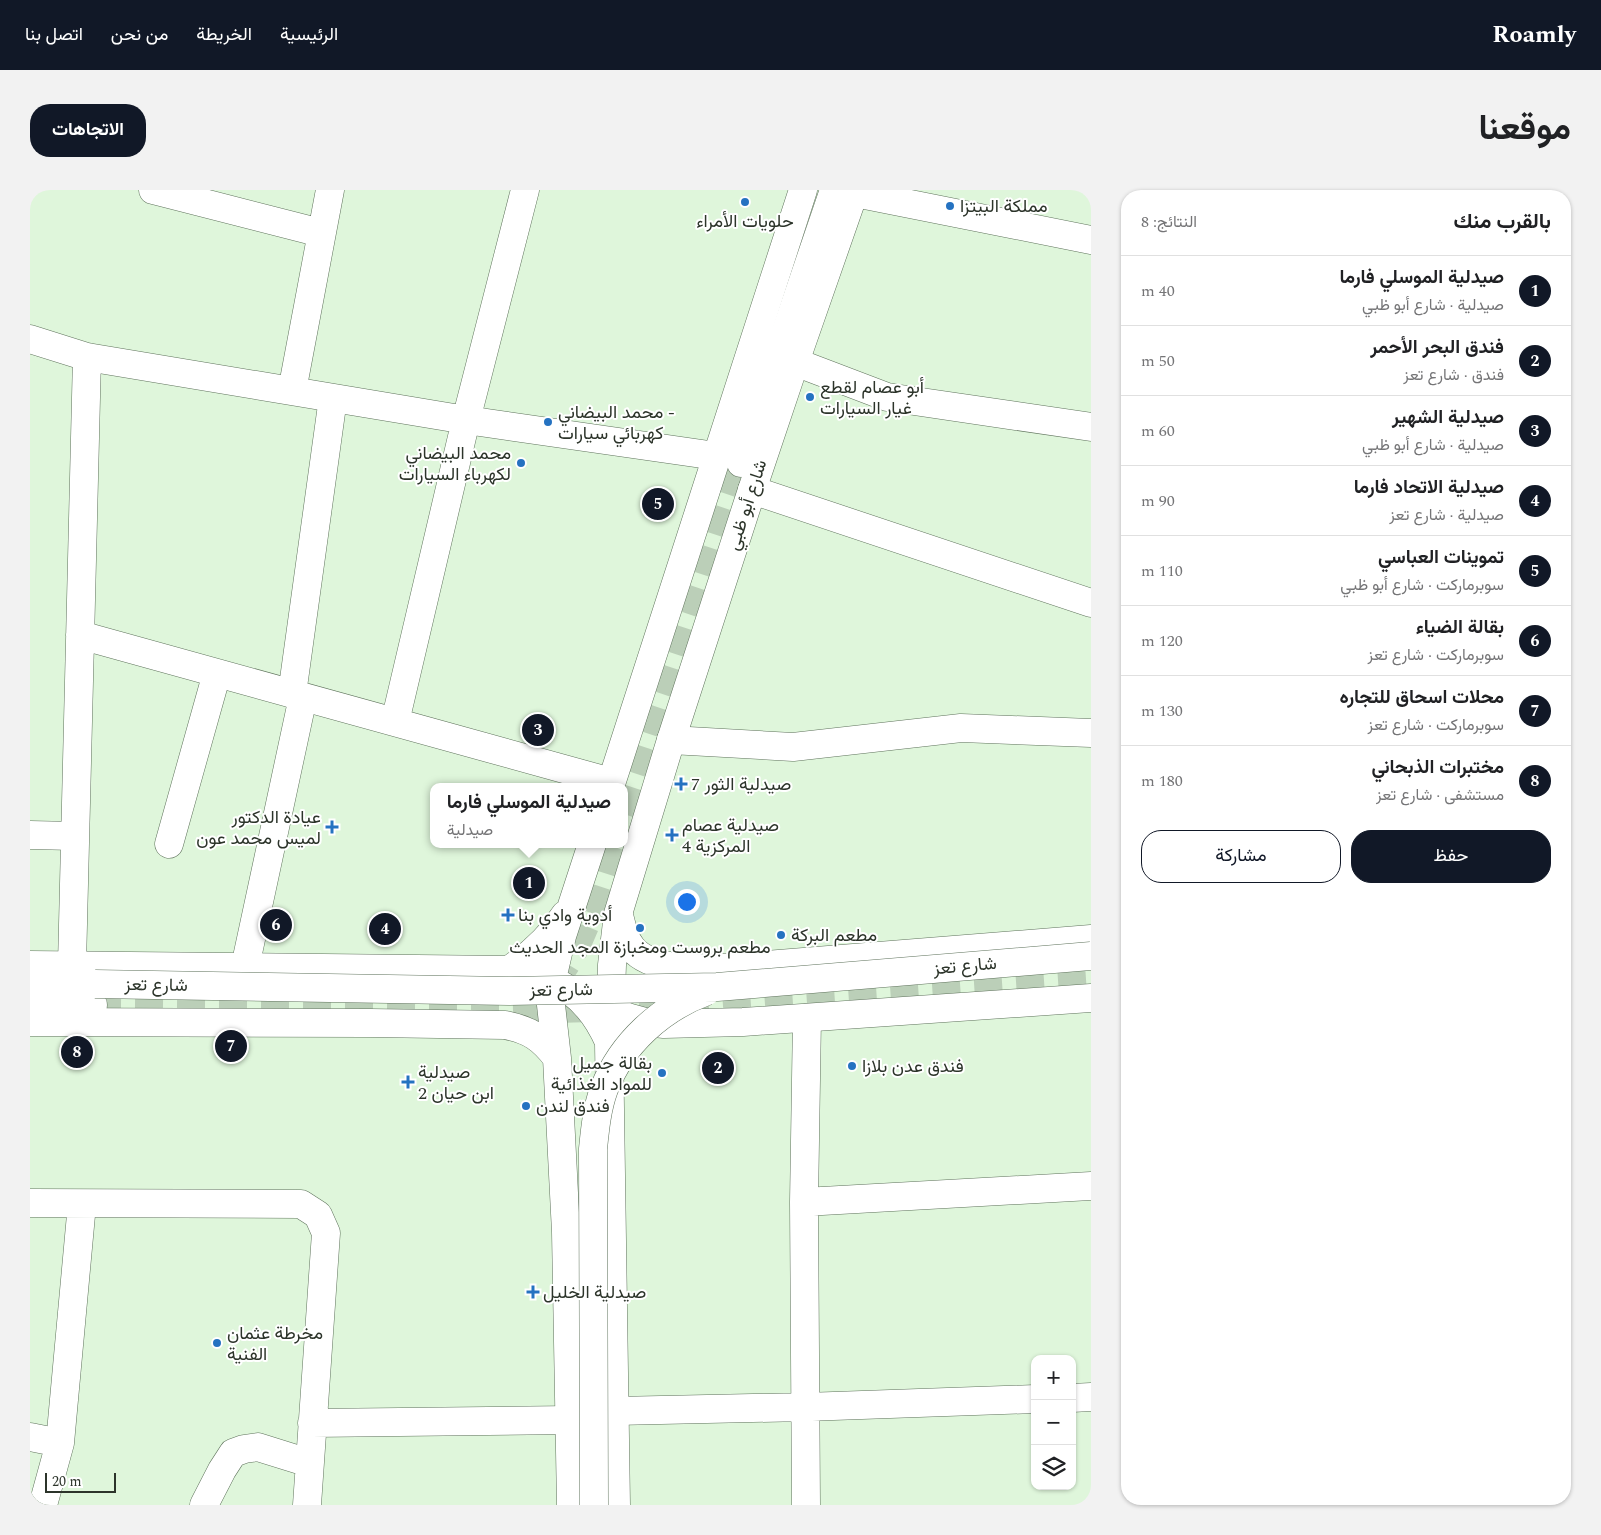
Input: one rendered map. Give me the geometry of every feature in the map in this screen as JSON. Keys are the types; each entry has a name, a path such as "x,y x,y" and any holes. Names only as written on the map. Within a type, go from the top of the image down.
{"street":[{"path":"153,190 321,234"},
{"path":"292,391 330,190"},
{"path":"395,722 466,420 525,190"},
{"path":"610,783 803,190"},
{"path":"741,463 848,191 1091,240"},
{"name":"شارع أبو ظبي","path":"615,1411 610,1009 612,965 618,914 634,829 671,740 848,191"},
{"path":"30,339 87,357 466,420 716,456"},
{"path":"72,966 87,357"},
{"path":"794,362 887,398 1091,427"},
{"path":"246,967 298,695 332,398"},
{"path":"752,490 1091,602"},
{"path":"80,635 607,783"},
{"path":"169,844 217,673"},
{"path":"671,740 793,747 961,728 1091,733"},
{"path":"30,835 74,836"},
{"path":"566,1232 557,1058 551,1005 552,979 562,936 591,848"},
{"path":"509,970 528,957 544,941 560,924 572,904"},
{"path":"618,914 624,934 633,949 652,962 673,967 691,968 741,967 1091,939"},
{"path":"562,936 573,968 580,980 594,996 610,1009 627,1017 645,1022 682,1024 743,1022 1091,998"},
{"name":"شارع تعز","path":"30,1005 94,994 509,991 717,987 1091,956"},
{"path":"30,965 371,968 509,970 527,972 552,979 576,994 596,1016 609,1043"},
{"path":"741,967 732,969 724,974 716,989 716,998 719,1007 725,1014 743,1022"},
{"path":"370,1023 380,1021 388,1016 398,1000 398,991 389,975 371,968"},
{"name":"شارع تعز","path":"30,983 94,994"},
{"path":"594,1505 593,1149 596,1119 604,1089 620,1058 638,1034 656,1018 674,1006 695,995 717,987"},
{"path":"806,1018 804,1202 806,1505"},
{"path":"30,1022 505,1025 521,1029 536,1036 557,1058"},
{"path":"610,1104 623,1077 638,1054 658,1035 682,1024"},
{"path":"804,1202 1091,1186"},
{"path":"30,1203 301,1204 318,1214 326,1234 307,1505"},
{"path":"43,1505 60,1443 82,1204"},
{"path":"571,1505 566,1224 576,1210 591,1206 606,1213 612,1228"},
{"path":"1076,1398 1091,1397"},
{"path":"616,1505 615,1411 1031,1399"},
{"path":"312,1423 570,1420"},
{"path":"30,1437 60,1443"},
{"path":"204,1505 233,1453 258,1447 310,1463"}],"tunnel":[{"path":"628,802 741,463"},
{"path":"550,986 562,971 580,937 595,900 612,848"},
{"path":"93,1005 508,1010 720,1005 1091,980"}],"place":[{"name":"حلويات الأمراء","path":"745,202"},
{"name":"مملكة البيتزا","path":"950,206"},
{"name":"أبو عصام لقطع غيار السيارات","path":"810,397"},
{"name":"محمد البيضاني - كهربائي سيارات","path":"548,422"},
{"name":"محمد البيضاني لكهرباء السيارات","path":"521,463"},
{"name":"تموينات العباسي","path":"658,504"},
{"name":"صيدلية الشهير","path":"538,730"},
{"name":"صيدلية الثور 7","path":"681,784"},
{"name":"عيادة الدكتور لميس محمد عون","path":"332,827"},
{"name":"صيدلية عصام المركزية 4","path":"672,835"},
{"name":"صيدلية الموسلي فارما","path":"529,883"},
{"name":"أدوية وادي بنا","path":"508,915"},
{"name":"بقالة الضياء","path":"276,925"},
{"name":"مطعم بروست ومخبازة المجد الحديث","path":"640,928"},
{"name":"صيدلية الاتحاد فارما","path":"385,929"},
{"name":"مطعم البركة","path":"781,935"},
{"name":"محلات اسحاق للتجاره","path":"231,1046"},
{"name":"مختبرات الذبحاني","path":"77,1052"},
{"name":"فندق عدن بلازا","path":"852,1066"},
{"name":"فندق البحر الأحمر","path":"718,1068"},
{"name":"بقالة جميل للمواد الغذائية","path":"662,1073"},
{"name":"صيدلية ابن حيان 2","path":"408,1082"},
{"name":"فندق لندن","path":"526,1106"},
{"name":"صيدلية الخليل","path":"533,1292"},
{"name":"مخرطة عثمان الفنية","path":"217,1343"}]}
